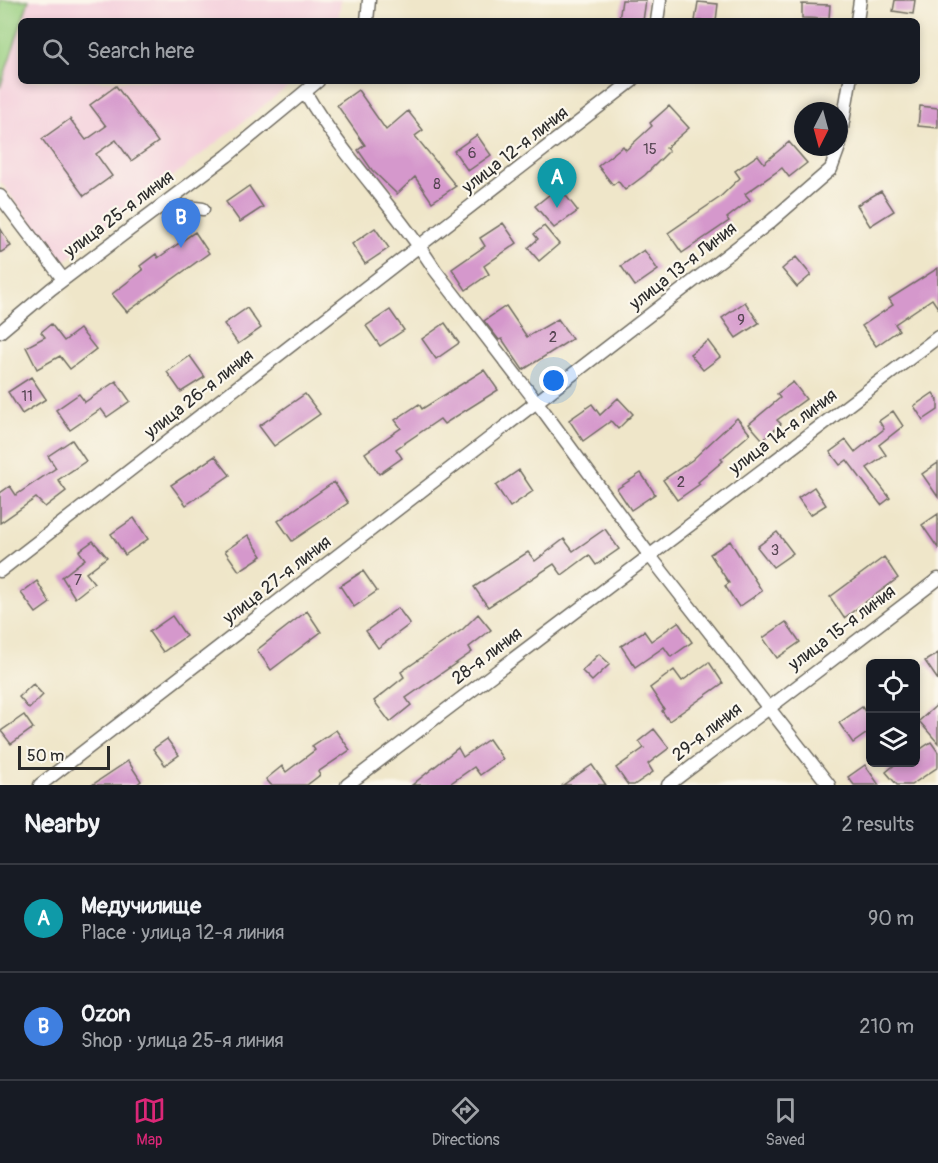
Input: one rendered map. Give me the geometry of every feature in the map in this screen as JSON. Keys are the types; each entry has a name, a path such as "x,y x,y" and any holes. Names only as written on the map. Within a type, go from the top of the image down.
{"street":[{"path":"367,18 369,0"},
{"path":"657,18 660,0"},
{"path":"857,18 860,0"},
{"name":"улица 25-я линия","path":"0,332 63,279 227,156 314,84"},
{"name":"улица 12-я линия","path":"420,247 628,84"},
{"name":"улица 13-я Линия","path":"846,102 849,84"},
{"path":"305,92 346,154 420,247 650,556 829,785"},
{"name":"улица 13-я Линия","path":"536,404 798,199 831,169 836,156"},
{"path":"0,196 63,279"},
{"path":"164,204 203,209"},
{"name":"улица 26-я линия","path":"0,571 420,247"},
{"name":"улица 14-я линия","path":"650,556 938,337"},
{"name":"улица 27-я линия","path":"40,785 536,404"},
{"name":"28-я линия","path":"346,785 650,556"},
{"name":"улица 15-я линия","path":"768,706 938,579"},
{"name":"29-я линия","path":"668,785 768,706"}],"shaded area":[{"path":"0,0 341,0 338,18 18,18 18,84 291,84 61,264 0,181"}],"green space":[{"path":"0,0 29,0 23,18 18,18 18,33 0,88"}],"building":[{"path":"622,0 646,0 643,18 619,18"},
{"path":"895,0 915,0 913,14 893,11"},
{"path":"698,2 718,4 716,18 695,18"},
{"path":"802,4 830,5 829,18 802,18"},
{"path":"116,86 158,142 131,161 116,140 96,154 112,176 84,196 42,139 70,119 86,140 106,126 90,105"},
{"path":"358,90 386,130 408,111 423,130 415,136 456,186 432,202 415,177 397,194 372,170 358,150 365,145 337,105"},
{"path":"669,106 689,128 666,148 669,151 645,175 625,190 618,181 613,185 598,166 623,146 626,150 652,126 650,123"},
{"path":"920,106 938,108 938,128 918,126"},
{"path":"477,135 491,155 468,171 454,151"},
{"path":"789,142 794,148 794,156 801,156 807,163 789,177 782,168 745,194 750,200 727,218 729,221 682,253 668,233 719,198 740,178 735,171 758,155 764,163"},
{"path":"249,186 263,207 240,222 226,202"},
{"path":"559,187 578,211 554,228 535,206"},
{"path":"881,191 894,211 870,226 857,205"},
{"path":"503,223 517,243 484,266 489,274 466,290 452,269 485,246 480,238"},
{"path":"544,226 559,244 539,261 528,248 538,239 534,234"},
{"path":"0,228 11,246 0,253"},
{"path":"375,228 389,248 365,264 352,244"},
{"path":"195,232 209,253 127,312 112,294 143,270 140,266 156,254 158,258"},
{"path":"644,250 658,270 635,286 621,266"},
{"path":"796,257 811,275 797,287 782,269"},
{"path":"938,268 938,308 932,299 895,324 899,330 876,346 862,326 893,305 889,299"},
{"path":"745,302 759,323 736,338 722,318"},
{"path":"506,306 527,337 558,319 572,339 523,370 502,339 499,340 484,321"},
{"path":"247,308 261,328 238,344 224,324"},
{"path":"390,310 404,330 380,346 366,326"},
{"path":"445,323 459,343 436,359 422,339"},
{"path":"51,324 64,341 80,329 96,349 70,369 60,356 37,369 26,347 45,337 41,332"},
{"path":"708,341 720,357 703,370 690,354"},
{"path":"190,356 205,377 181,392 167,372"},
{"path":"484,370 498,390 444,424 440,419 396,449 402,458 379,474 365,453 401,428 395,420 419,404 422,409"},
{"path":"31,377 46,399 22,414 8,392"},
{"path":"116,381 130,401 107,417 101,409 70,430 56,410 79,394 85,402"},
{"path":"793,382 806,399 777,420 781,424 763,440 749,424 780,398 777,394"},
{"path":"933,393 938,400 938,410 923,420 914,406"},
{"path":"305,394 320,414 274,446 259,426"},
{"path":"618,398 633,414 618,429 611,421 583,441 569,420 592,404 600,415"},
{"path":"893,411 903,426 879,445 886,455 867,468 890,498 881,505 847,460 840,465 830,452 846,440 855,452 884,429 879,421"},
{"path":"737,418 750,434 698,482 700,484 677,500 663,480 692,460"},
{"path":"72,440 86,461 58,480 66,491 45,507 36,498 0,523 0,493 10,486 16,495 56,468 48,456"},
{"path":"215,456 230,475 186,505 171,485"},
{"path":"938,463 938,497 922,474"},
{"path":"519,470 533,491 510,507 496,486"},
{"path":"641,473 655,494 631,510 617,489"},
{"path":"334,482 348,503 292,541 278,521"},
{"path":"814,487 826,505 810,515 798,498"},
{"path":"938,514 938,548 922,525"},
{"path":"134,518 148,539 125,555 111,534"},
{"path":"605,529 619,549 596,565 589,555 562,575 554,564 488,607 474,587 528,552 535,561 564,539 573,551"},
{"path":"777,532 793,553 773,567 757,547"},
{"path":"248,535 262,556 239,571 225,551"},
{"path":"93,541 107,557 86,573 94,583 75,598 62,577 85,559 79,551"},
{"path":"730,541 762,591 739,607 725,586 729,583 710,554"},
{"path":"884,557 898,578 844,618 830,597"},
{"path":"363,571 377,591 354,607 340,586"},
{"path":"37,581 50,603 36,613 21,593"},
{"path":"398,608 410,624 378,648 366,631"},
{"path":"307,611 321,632 271,670 257,650"},
{"path":"478,614 491,630 469,647 472,652 406,698 411,705 390,722 374,701 404,677 401,672 463,629"},
{"path":"172,616 186,636 163,652 149,632"},
{"path":"678,622 692,642 671,657 664,647 635,667 621,646 644,631 651,641"},
{"path":"786,622 800,642 777,658 763,638"},
{"path":"938,653 938,680 925,661"},
{"path":"599,654 610,664 592,681 582,671"},
{"path":"709,662 723,683 669,721 650,688 674,670 682,681"},
{"path":"33,684 43,695 29,709 19,697"},
{"path":"938,704 938,743 920,722"},
{"path":"862,707 866,713 866,734 853,743 839,723"},
{"path":"24,715 33,728 11,744 1,731"},
{"path":"654,729 669,748 648,764 653,772 634,785 628,785 616,768 644,748 639,741"},
{"path":"336,730 350,750 318,772 320,775 307,785 271,785 266,779 282,766 286,772 315,750 312,746"},
{"path":"167,739 179,755 165,765 153,749"},
{"path":"489,739 503,759 480,775 474,767 448,785 412,785 458,748 463,757"},
{"path":"931,742 938,752 938,767 911,785 897,785 886,772 892,767 920,767 920,750"},
{"path":"128,761 141,781 136,785 92,785"},
{"path":"592,765 606,785 563,785"},
{"path":"865,765 879,785 854,785 848,777"}],"place":[{"name":"Медучилище","path":"557,208"},
{"name":"Ozon","path":"181,248"}]}
